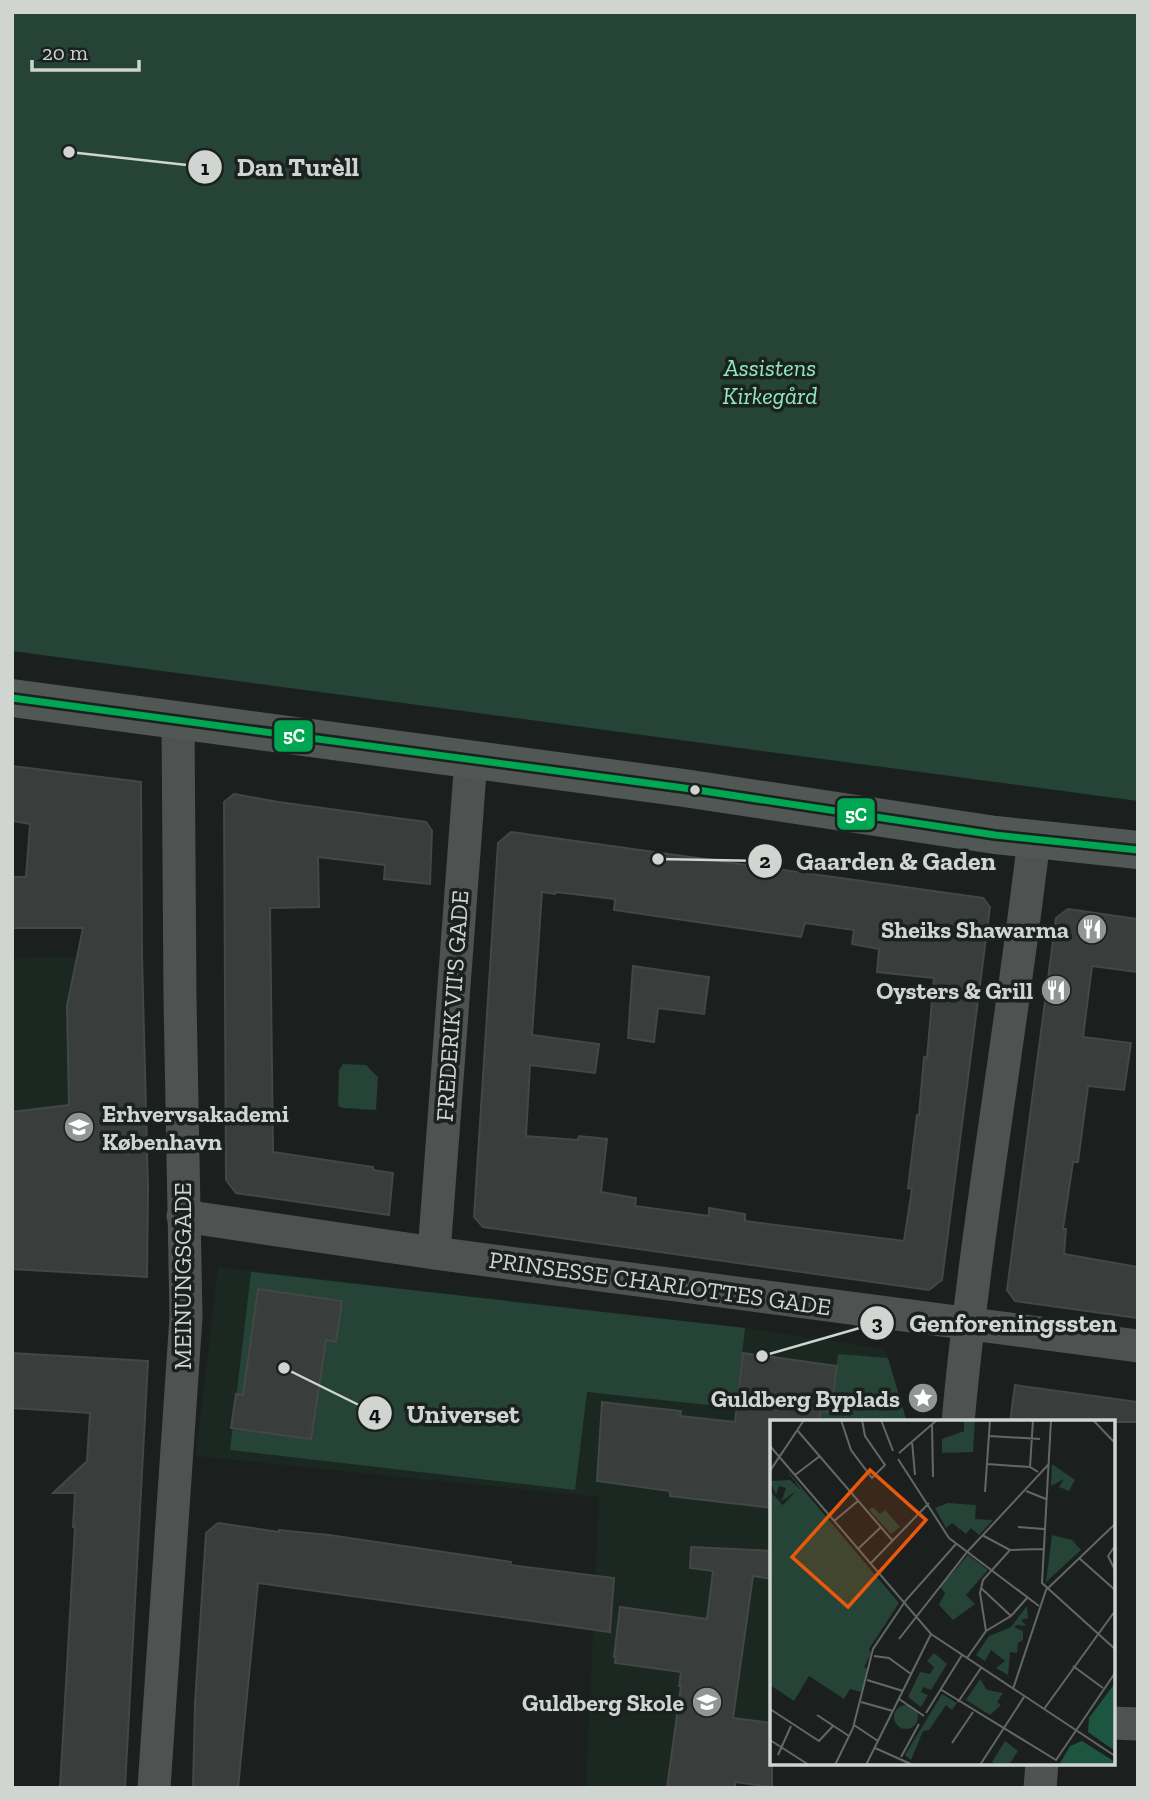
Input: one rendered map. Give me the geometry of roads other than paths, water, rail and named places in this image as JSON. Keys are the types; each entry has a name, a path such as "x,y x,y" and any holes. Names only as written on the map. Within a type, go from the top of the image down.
{"street":[{"path":"12,698 757,799 995,835 1138,850"},
{"name":"MEINUNGSGADE","path":"154,1788 186,1317 178,721"},
{"name":"FREDERIK VII'S GADE","path":"434,1253 471,760"},
{"path":"958,1420 967,1324 1034,839"},
{"name":"PRINSESSE CHARLOTTES GADE","path":"183,1216 434,1253 1138,1346"},
{"path":"1115,1723 1138,1724"},
{"path":"1040,1788 1042,1765"}],"place":[{"name":"Dan Turèll","path":"69,152"},
{"name":"Gaarden & Gaden","path":"658,859"},
{"name":"Sheiks Shawarma","path":"1092,929"},
{"name":"Oysters & Grill","path":"1056,990"},
{"name":"Erhvervsakademi København","path":"79,1127"},
{"name":"Genforeningssten","path":"762,1356"},
{"name":"Universet","path":"284,1368"},
{"name":"Guldberg Byplads","path":"923,1398"},
{"name":"Guldberg Skole","path":"707,1702"}],"park label":[{"name":"Assistens Kirkegård","path":"770,381"}]}
